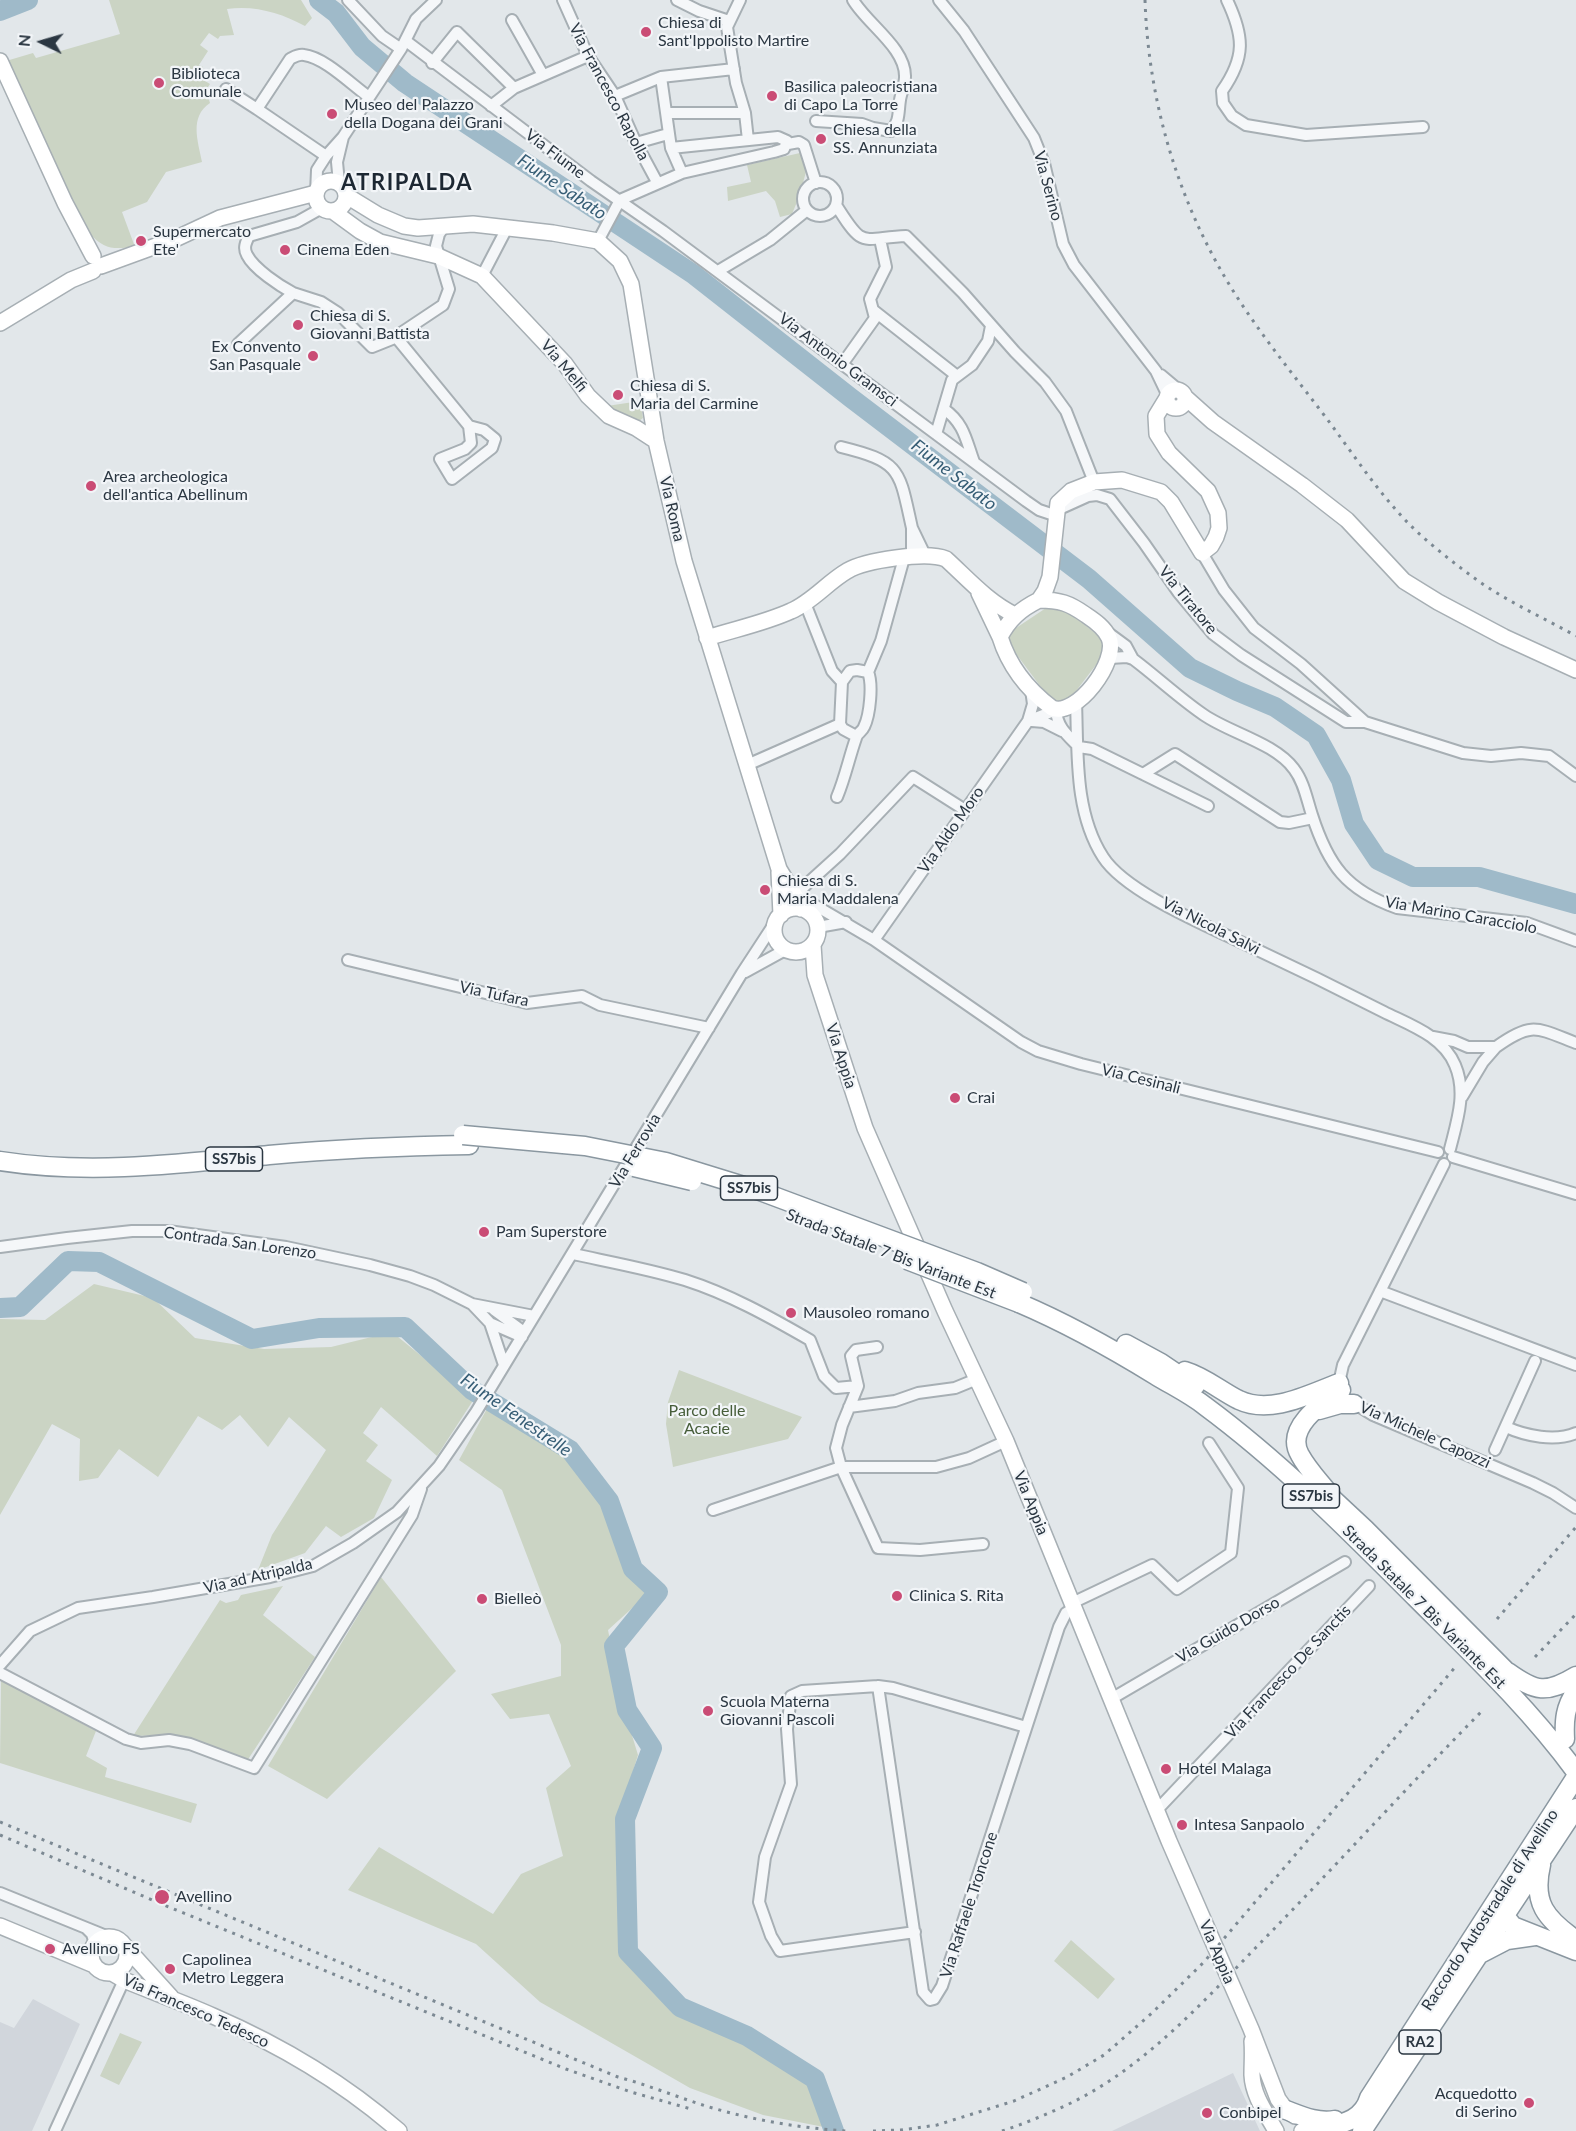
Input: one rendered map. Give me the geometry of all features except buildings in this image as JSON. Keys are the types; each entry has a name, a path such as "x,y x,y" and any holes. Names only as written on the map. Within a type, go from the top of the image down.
{"highway":[{"name":"Strada Statale 7 Bis Variante Est","path":"0,1149 35,1153 130,1155 375,1135 466,1140 574,1156 693,1182 1065,1311 1161,1363 1224,1405 1334,1500 1374,1537 1508,1672 1566,1746 1576,1772"},
{"name":"Strada Statale 7 Bis Variante Est","path":"0,1161 66,1167 118,1168 466,1140"},
{"name":"Strada Statale 7 Bis Variante Est","path":"1021,1297 1204,1404 1260,1450 1351,1534 1566,1746"},
{"path":"1161,1363 1195,1374 1241,1401 1260,1406 1282,1404 1340,1387"},
{"path":"1334,1500 1298,1450 1297,1438 1311,1413 1340,1387"},
{"path":"1311,1413 1328,1407 1354,1404"},
{"path":"1508,1672 1526,1685 1542,1689 1558,1687 1576,1676"},
{"path":"1566,1746 1564,1717 1576,1691"},
{"name":"Raccordo Autostradale di Avellino","path":"1362,2130 1544,1856 1568,1805 1576,1777"},
{"path":"1568,1805 1552,1822 1502,1901 1502,1909 1513,1926 1576,1951"},
{"name":"Raccordo Autostradale di Avellino","path":"1314,2130 1352,2120 1362,2111 1405,2042 1568,1805"},
{"path":"1544,1856 1538,1882 1539,1899 1554,1923 1576,1941"},
{"path":"1478,1955 1507,1940 1536,1935"},
{"path":"1286,2110 1305,2118 1333,2120 1352,2112 1369,2098"}],"street":[{"name":"Via Fiume","path":"348,0 382,36 432,63 618,202"},
{"path":"301,198 326,156 343,137 402,48 416,20 436,0"},
{"name":"Via Francesco Rapolla","path":"563,0 588,56 615,96 657,183"},
{"path":"678,0 699,11 729,21"},
{"path":"740,0 727,27 745,113 748,140"},
{"path":"816,121 862,124 891,131 897,124 905,76 900,59 892,46 870,23 853,0"},
{"name":"Via Serino","path":"939,0 964,31 1034,138 1044,163 1063,244 1074,265 1176,400"},
{"path":"1227,0 1238,22 1241,49 1233,76 1222,91 1223,103 1232,116 1246,125 1306,135 1423,127"},
{"path":"512,20 543,75"},
{"path":"432,63 457,32 514,88"},
{"path":"257,110 290,59 297,55 320,60 372,94"},
{"path":"491,106 514,88 588,56"},
{"path":"0,62 93,262"},
{"path":"615,96 661,77 734,69"},
{"path":"661,77 671,148 682,173"},
{"path":"226,89 326,156"},
{"path":"666,113 745,113"},
{"path":"636,143 669,134"},
{"path":"284,203 345,204 337,162 343,137"},
{"path":"671,148 778,138 785,139 788,144"},
{"path":"323,205 321,185 330,181 390,222 418,228 473,224 553,233 598,241 618,202 682,173 774,152 784,149 788,144 799,142 804,145 816,183"},
{"path":"317,170 323,205"},
{"path":"826,183 835,190 836,205 829,214 818,216 807,210 803,200 804,194 811,185 826,183"},
{"path":"0,323 71,280 93,262 126,258 220,218 301,198 323,205 380,242 438,256 482,276 507,228"},
{"name":"Via Antonio Gramsci","path":"618,202 718,271 1039,510 1056,519"},
{"path":"323,205 297,222 249,236 245,244 246,254 276,284 321,302 338,313 372,347 396,337 443,305 449,289 436,246 439,234 444,227"},
{"path":"836,205 849,227 858,236 868,240 906,236 963,293 1045,382 1066,411 1094,482"},
{"path":"718,271 770,240 807,210"},
{"path":"843,363 875,318 870,299 886,267 880,239"},
{"name":"Via Roma","path":"598,241 620,261 631,284 656,441 684,561 779,869 797,899 806,906"},
{"name":"Via Melfi","path":"482,276 566,364 588,396 609,416 636,428 656,441"},
{"path":"238,344 293,292"},
{"path":"873,310 957,376"},
{"path":"936,434 952,380 972,365 988,342 991,326"},
{"path":"396,337 469,426 471,443 465,450 440,459 452,478 492,448 495,439 483,430 469,426"},
{"path":"1000,638 1005,626 1015,615 1039,600 1045,591 1050,577 1058,503 1065,495 1094,482 1122,480 1148,486 1161,492 1171,502 1202,553 1211,546 1219,528 1218,513 1208,491 1169,453 1157,434 1156,416 1176,400 1213,422 1347,520 1404,580 1438,602 1504,638 1576,670"},
{"path":"944,409 956,418 965,435 974,462"},
{"path":"837,797 856,736 863,729 867,718 871,684 868,672 914,556 912,528 902,485 894,470 872,455 841,447"},
{"name":"Via Tiratore","path":"1056,519 1088,496 1097,495 1110,499 1178,592 1213,634 1241,655 1346,722 1365,722"},
{"name":"Via Tiratore","path":"1202,553 1224,591 1254,628 1301,664 1365,722 1375,727 1471,755 1521,753 1549,756 1576,776"},
{"path":"707,638 792,611 847,571 860,565 914,556 939,556 946,559 1001,608 1015,615"},
{"path":"1028,722 1077,702 1090,688 1110,658 1109,638 1098,623 1070,604 1050,577"},
{"path":"975,584 1000,638 1007,659 1046,704 1056,710"},
{"path":"1039,600 1070,604"},
{"path":"805,603 832,671 842,682"},
{"name":"Via Marino Caracciolo","path":"1102,629 1126,646 1132,659 1205,716 1266,747 1292,766 1300,777 1324,849 1348,881 1360,892 1397,908 1527,923 1576,941"},
{"path":"1110,658 1132,659"},
{"path":"856,736 843,729 840,724 842,682 850,672 857,670 868,672"},
{"path":"1028,685 1032,693 1033,704 1028,722"},
{"name":"Via Nicola Salvi","path":"1077,702 1080,797 1091,837 1104,858 1128,882 1182,913 1334,986 1431,1036"},
{"path":"1056,710 1062,731"},
{"path":"1028,722 1044,722 1062,731 1079,747 1092,749 1208,806"},
{"name":"Via Aldo Moro","path":"874,939 1028,722"},
{"path":"747,765 840,724"},
{"path":"1143,774 1175,754 1280,822 1289,823 1312,818"},
{"path":"792,889 840,854 913,777 965,810"},
{"name":"Via Roma","path":"778,918 779,869"},
{"path":"806,906 818,927 816,939 813,945 800,952 789,951 780,946 774,934 778,918 791,909 806,906"},
{"name":"Via Cesinali","path":"806,906 846,922 874,939 977,1013 1038,1051 1081,1064 1438,1152 1443,1148 1449,1157"},
{"name":"Via Ferrovia","path":"494,1382 742,973 778,918"},
{"path":"818,927 846,922"},
{"name":"Via Appia","path":"813,945 815,975 865,1128 1005,1441 1156,1811 1278,2098 1286,2110 1314,2130"},
{"path":"742,973 789,951"},
{"name":"Via Appia","path":"789,951 815,975"},
{"name":"Via Tufara","path":"348,960 528,1004 582,996 600,1005 709,1028"},
{"path":"1461,1098 1483,1062 1496,1047 1515,1033 1528,1029 1541,1030 1576,1043"},
{"path":"1431,1036 1468,1047 1496,1047"},
{"path":"1340,1387 1343,1365 1449,1157 1461,1098 1461,1082 1455,1063 1431,1036"},
{"path":"1449,1054 1452,1049 1462,1044"},
{"path":"1449,1157 1576,1194"},
{"name":"Contrada San Lorenzo","path":"0,1247 67,1238 168,1231 286,1247 370,1265 410,1276 472,1304 534,1316"},
{"path":"573,1254 708,1288 767,1316 810,1340 824,1376 836,1388 858,1386"},
{"path":"1380,1291 1576,1365"},
{"name":"Contrada San Lorenzo","path":"472,1304 490,1323 504,1365"},
{"name":"Contrada San Lorenzo","path":"489,1306 523,1334"},
{"name":"Contrada San Lorenzo","path":"490,1323 523,1334"},
{"path":"878,1347 856,1350 851,1356 858,1386 836,1448 841,1467 878,1548 920,1550 982,1544"},
{"path":"1496,1450 1534,1361"},
{"path":"849,1407 895,1401 918,1393 955,1388 977,1378"},
{"name":"Via ad Atripalda","path":"0,1665 30,1631 78,1608 270,1577 313,1566 353,1544 397,1512 439,1466 494,1382"},
{"name":"Via Michele Capozzi","path":"1340,1387 1347,1399 1372,1414 1533,1484 1576,1508"},
{"path":"1506,1427 1558,1438 1576,1433"},
{"path":"713,1510 841,1467 936,1467 969,1458 1005,1441"},
{"path":"1073,1606 1152,1565 1177,1589 1231,1553 1238,1488 1209,1443"},
{"path":"0,1673 126,1739 141,1743 169,1740 180,1742 254,1768 412,1515 423,1483"},
{"name":"Via Guido Dorso","path":"1111,1699 1345,1562"},
{"name":"Via Francesco De Sanctis","path":"1156,1811 1369,1586"},
{"name":"Via Raffaele Troncone","path":"878,1686 924,1992 930,2000 934,1999 942,1986 1059,1627 1066,1613 1073,1606"},
{"path":"915,1932 780,1951 771,1936 759,1902 765,1857 791,1784 787,1729 791,1696 802,1691 878,1686 904,1691 1026,1727"},
{"path":"0,1893 117,1941 176,2001"},
{"path":"0,1926 71,1955 93,1954"},
{"path":"83,1926 92,1934 93,1954 102,1972 118,1976"},
{"path":"55,2131 102,2028 127,1955 117,1941 105,1938 93,1954"},
{"name":"Via Francesco Tedesco","path":"118,1976 266,2041 339,2084 399,2131"},
{"name":"Via Appia","path":"1251,2030 1252,2076 1255,2090 1276,2131"}],"shaded area":[{"path":"33,1999 80,2024 32,2131 0,2131 0,2022 14,2028"},
{"path":"1233,2073 1260,2131 1112,2131"}],"green space":[{"path":"109,0 301,0 312,18 305,26 268,11 248,8 227,9 234,35 220,36 218,39 209,33 200,45 208,51 199,65 203,67 197,76 210,84 206,90 210,103 203,109 197,122 197,138 202,162 166,172 147,202 122,212 135,247 109,247 100,243 89,233 6,61 33,53 36,58 120,34"},
{"path":"800,153 806,172 792,214 780,217 775,201 766,191 728,201 727,187 751,182 747,165"},
{"path":"640,401 643,418 635,424 607,406"},
{"path":"1059,604 1106,642 1105,653 1070,699 1055,706 1008,643 1010,632 1049,606"},
{"path":"94,1284 153,1298 195,1338 264,1349 331,1347 392,1332 474,1399 437,1456 381,1407 363,1433 378,1445 366,1461 392,1480 374,1518 341,1537 326,1526 305,1553 258,1570 272,1535 326,1450 289,1417 268,1447 240,1415 222,1430 198,1416 158,1477 119,1449 98,1478 79,1481 80,1439 52,1424 0,1515 0,1319 45,1320"},
{"name":"Parco delle Acacie","path":"679,1370 802,1417 788,1439 673,1467 666,1424 668,1402"},
{"path":"489,1405 566,1453 605,1500 629,1570 650,1592 608,1630 623,1706 638,1755 619,1817 626,1950 676,2006 734,2033 811,2081 829,2128 763,2115 690,2088 540,2002 476,1944 348,1890 379,1847 493,1914 521,1874 563,1856 546,1788 571,1766 549,1714 510,1719 491,1694 561,1676 561,1645 502,1490 459,1460"},
{"path":"381,1577 456,1671 327,1799 268,1766"},
{"path":"283,1586 263,1615 315,1657 247,1761 167,1735 133,1736 220,1600 226,1603 238,1600 241,1595"},
{"path":"1,1680 96,1731 86,1756 107,1768 105,1777 197,1804 191,1823 0,1763"},
{"path":"1071,1940 1115,1979 1098,1999 1054,1961"},
{"path":"120,2033 142,2042 119,2085 100,2076"}],"waterway":[{"name":"Fiume Sabato","path":"0,11 28,0"},
{"name":"Fiume Sabato","path":"319,0 336,13 362,47 405,83 693,274 851,398 1089,579 1190,668 1275,707 1316,735 1341,780 1354,824 1378,860 1413,877 1479,877 1576,904"},
{"name":"Fiume Fenestrelle","path":"0,1308 20,1307 68,1261 99,1262 252,1339 319,1328 405,1327 472,1390 570,1450 609,1501 633,1569 658,1592 614,1646 627,1710 652,1748 625,1819 628,1952 680,2007 747,2036 815,2079 834,2131"}],"railway":[{"path":"1145,0 1151,66 1164,132 1174,164 1198,226 1225,278 1252,320 1372,481 1410,525 1443,554 1489,588 1576,636"},
{"path":"1497,1619 1576,1527"},
{"path":"1535,1657 1576,1614"},
{"path":"873,2131 937,2125 1014,2101 1067,2077 1104,2055 1152,2013 1204,1962 1457,1665"},
{"path":"1002,2131 1073,2102 1129,2067 1154,2047 1227,1978 1482,1711"},
{"path":"0,1822 618,2077 741,2115 811,2128 847,2131"},
{"path":"0,1835 164,1905 566,2069 631,2092 691,2109"}],"place":[{"name":"Chiesa di Sant'Ippolisto Martire","path":"646,32"},
{"name":"Biblioteca Comunale","path":"159,83"},
{"name":"Basilica paleocristiana di Capo La Torre","path":"772,96"},
{"name":"Museo del Palazzo della Dogana dei Grani","path":"332,114"},
{"name":"Chiesa della SS. Annunziata","path":"821,139"},
{"name":"Supermercato Ete'","path":"141,241"},
{"name":"Cinema Eden","path":"285,250"},
{"name":"Chiesa di S. Giovanni Battista","path":"298,325"},
{"name":"Ex Convento San Pasquale","path":"313,356"},
{"name":"Chiesa di S. Maria del Carmine","path":"618,395"},
{"name":"Area archeologica dell'antica Abellinum","path":"91,486"},
{"name":"Chiesa di S. Maria Maddalena","path":"765,890"},
{"name":"Crai","path":"955,1098"},
{"name":"Pam Superstore","path":"484,1232"},
{"name":"Mausoleo romano","path":"791,1313"},
{"name":"Clinica S. Rita","path":"897,1596"},
{"name":"Bielleò","path":"482,1599"},
{"name":"Scuola Materna Giovanni Pascoli","path":"708,1711"},
{"name":"Hotel Malaga","path":"1166,1769"},
{"name":"Intesa Sanpaolo","path":"1182,1825"},
{"name":"Avellino","path":"162,1897"},
{"name":"Avellino FS","path":"50,1949"},
{"name":"Capolinea Metro Leggera","path":"170,1969"},
{"name":"Acquedotto di Serino","path":"1529,2103"},
{"name":"Conbipel","path":"1207,2113"}],"district":[{"name":"ATRIPALDA","path":"407,183"}]}
